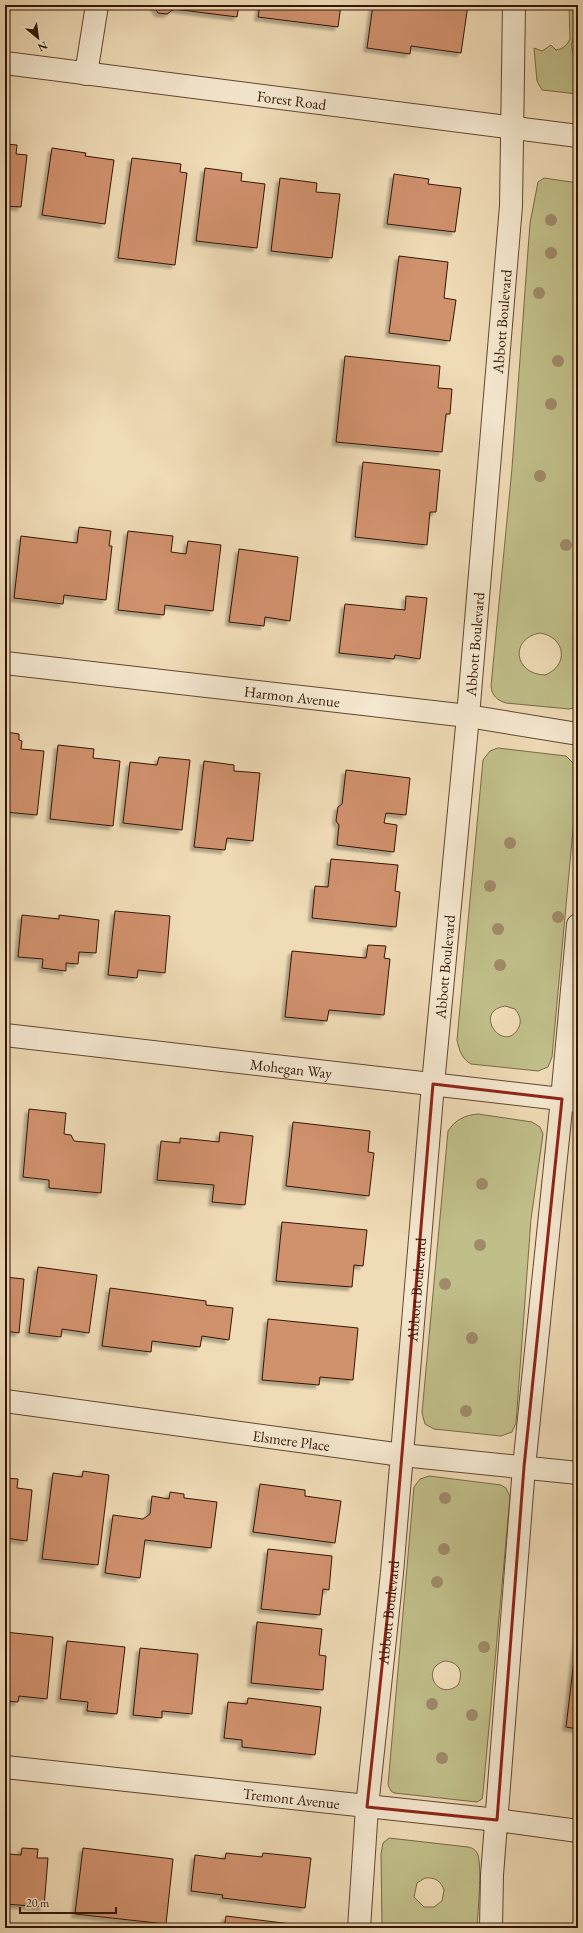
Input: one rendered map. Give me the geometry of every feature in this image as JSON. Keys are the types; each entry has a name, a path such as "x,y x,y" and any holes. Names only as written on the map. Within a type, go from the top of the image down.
{"street":[{"path":"86,74 97,5"},
{"name":"Abbott Boulevard","path":"359,1928 368,1807 392,1573 433,1084 468,716 510,214 514,5"},
{"name":"Forest Road","path":"5,64 578,136"},
{"name":"Harmon Avenue","path":"5,663 468,716 578,734"},
{"path":"491,1928 492,1875 524,1467 570,1100 578,925"},
{"name":"Mohegan Way","path":"5,1035 570,1100"},
{"name":"Elsmere Place","path":"5,1401 402,1455 578,1473"},
{"name":"Tremont Avenue","path":"5,1767 497,1820 578,1831"}],"highlighted area":[{"path":"433,1084 562,1099 524,1467 497,1820 367,1807 392,1573"}],"shaded area":[{"path":"557,5 578,5 578,34 573,40 572,50 578,59 578,94 542,90 537,81 534,48 542,51 551,45 556,50 561,49 570,39 569,6"},
{"path":"544,178 578,183 578,707 569,709 506,703 496,697 492,692 491,686 512,468 530,223 538,182","holes":["540,633 555,640 561,652 561,659 558,665 553,671 545,675 534,673 526,669 521,663 519,656 520,648 524,642 530,636"]},
{"path":"498,748 566,756 575,765 578,776 552,1057 548,1067 538,1071 471,1064 465,1060 461,1054 457,1040 483,760 490,751","holes":["505,1006 515,1009 520,1017 519,1027 513,1035 506,1037 499,1035 494,1030 491,1023 491,1016 495,1010"]},
{"path":"478,1114 532,1122 540,1127 543,1134 531,1219 516,1423 512,1432 501,1436 434,1429 425,1424 422,1413 448,1131 461,1119"},
{"path":"429,1476 501,1485 506,1488 510,1497 483,1793 482,1799 477,1802 394,1793 388,1785 414,1487 420,1479","holes":["445,1661 454,1663 459,1668 460,1680 458,1685 451,1689 438,1687 432,1676 433,1670 437,1665"]},
{"path":"389,1838 468,1847 473,1849 478,1855 480,1871 477,1928 382,1928 381,1854 383,1843","holes":["425,1878 437,1880 444,1890 442,1901 434,1907 424,1907 414,1897 417,1883"]}],"building":[{"path":"153,5 239,5 237,17 174,9 167,14 158,13"},
{"path":"260,5 341,5 338,27 258,17"},
{"path":"373,5 468,5 461,53 411,46 410,54 367,48"},
{"path":"5,144 17,145 16,154 27,155 21,207 5,206"},
{"path":"52,148 86,153 85,156 114,160 105,224 42,215"},
{"path":"132,158 181,164 180,172 187,173 175,265 118,258"},
{"path":"205,168 242,173 241,181 265,184 257,248 196,241"},
{"path":"394,174 429,179 428,184 461,188 455,232 387,224"},
{"path":"280,178 317,183 316,192 340,194 332,258 271,251"},
{"path":"399,256 448,262 444,298 456,300 450,341 389,333"},
{"path":"345,356 440,366 438,388 452,389 450,414 446,414 442,452 336,442"},
{"path":"363,462 440,470 436,512 430,512 427,545 355,537"},
{"path":"79,527 111,531 109,546 112,546 106,600 64,595 63,604 14,598 21,536 77,543"},
{"path":"128,531 173,536 171,552 186,554 188,541 221,545 213,611 165,605 164,615 118,610"},
{"path":"239,549 298,557 290,621 265,617 264,626 229,622"},
{"path":"406,596 427,598 420,659 395,655 394,659 339,653 345,604 405,610"},
{"path":"6,732 19,734 19,740 22,741 21,749 44,751 37,815 5,812"},
{"path":"58,745 94,749 93,758 120,761 113,826 50,819"},
{"path":"159,757 190,760 182,830 123,823 130,762 157,765"},
{"path":"204,761 234,765 234,771 260,773 253,841 227,838 225,850 194,847"},
{"path":"346,770 410,778 406,815 386,813 384,823 397,825 394,852 337,845 339,825 336,821 338,807 342,804"},
{"path":"331,859 398,865 395,891 400,892 396,927 312,918 315,886 328,887"},
{"path":"5,907 7,907 5,926"},
{"path":"115,911 170,916 165,973 138,970 137,978 108,975"},
{"path":"22,915 59,919 59,915 99,920 96,953 79,952 78,964 66,963 66,971 42,968 43,959 18,957"},
{"path":"368,945 386,946 384,958 390,959 384,1015 329,1010 327,1021 285,1017 292,951 366,958"},
{"path":"29,1109 66,1113 64,1134 71,1135 74,1141 105,1144 101,1193 49,1188 49,1180 23,1177"},
{"path":"293,1122 370,1131 368,1152 374,1153 369,1196 286,1186"},
{"path":"220,1132 253,1136 245,1205 212,1202 214,1185 157,1180 161,1141 180,1143 180,1138 219,1142"},
{"path":"282,1222 367,1230 363,1266 354,1265 352,1287 276,1281"},
{"path":"38,1267 97,1275 89,1333 62,1329 61,1337 29,1333"},
{"path":"5,1277 24,1279 19,1333 5,1331"},
{"path":"110,1288 206,1301 206,1305 233,1308 229,1340 202,1336 200,1347 152,1341 151,1352 102,1346"},
{"path":"268,1319 358,1328 353,1380 320,1377 319,1385 262,1380"},
{"path":"83,1471 109,1475 98,1565 42,1559 53,1473 82,1477"},
{"path":"5,1478 18,1479 17,1488 32,1490 27,1541 5,1538"},
{"path":"260,1484 305,1490 305,1496 341,1501 335,1543 253,1532"},
{"path":"170,1492 184,1494 184,1498 217,1502 211,1548 145,1540 140,1578 105,1573 113,1515 143,1519 150,1514 152,1496 169,1499"},
{"path":"268,1549 332,1556 329,1590 323,1589 320,1615 261,1609"},
{"path":"257,1622 322,1629 319,1655 326,1656 323,1690 251,1683"},
{"path":"578,1626 578,1729 566,1727"},
{"path":"5,1632 53,1637 47,1699 19,1696 18,1702 5,1701"},
{"path":"67,1641 125,1647 117,1714 87,1711 88,1702 60,1699"},
{"path":"140,1648 198,1654 192,1714 162,1711 162,1718 133,1715"},
{"path":"248,1698 321,1707 315,1755 242,1747 242,1740 224,1738 228,1702 247,1704"},
{"path":"22,1848 38,1849 37,1858 48,1858 44,1907 5,1904 9,1854 21,1855"},
{"path":"83,1848 173,1859 166,1924 75,1914"},
{"path":"226,1853 262,1857 263,1853 311,1858 305,1908 222,1898 223,1895 191,1891 195,1855 225,1859"},
{"path":"226,1916 308,1926 308,1928 224,1928"}]}
